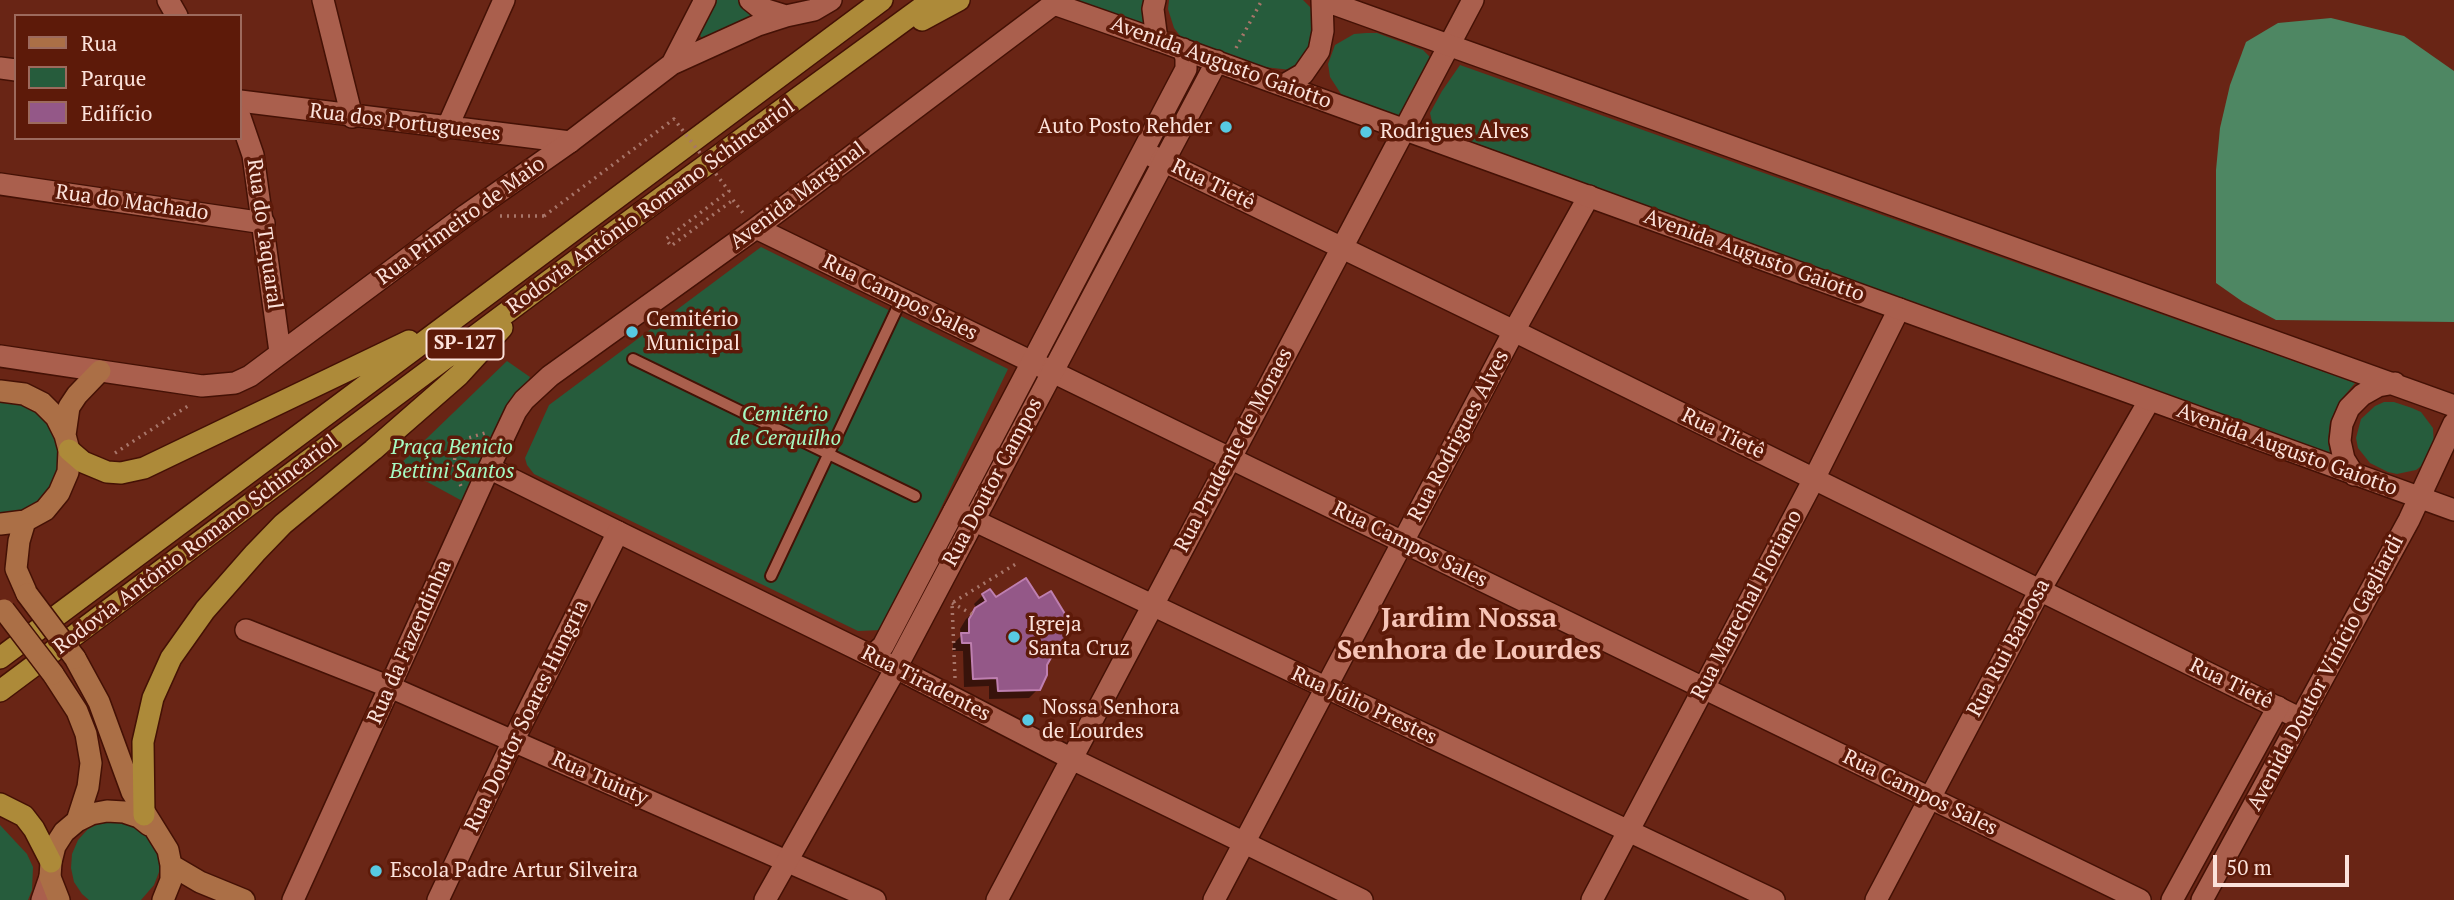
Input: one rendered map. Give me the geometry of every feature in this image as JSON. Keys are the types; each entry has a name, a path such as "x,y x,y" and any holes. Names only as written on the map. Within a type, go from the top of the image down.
{"highway":[{"name":"Rodovia Antônio Romano Schincariol","path":"0,658 882,0"},
{"name":"Rodovia Antônio Romano Schincariol","path":"0,691 932,0"},
{"path":"858,55 959,0"},
{"path":"147,820 143,742 153,698 171,658 205,610 283,524 459,375 539,289"},
{"path":"67,442 93,467 121,473 144,468 406,343 483,298"},
{"path":"0,804 24,816 34,828 51,869"}],"main road":[{"path":"0,524 25,521 44,510 59,493 68,472 69,407 100,371"},
{"path":"0,391 24,394 42,403 56,417 67,442"},
{"path":"25,521 19,541 16,569 27,594 75,658 99,702 132,792 168,850 171,880 163,900"},
{"path":"2,607 53,674 77,711 86,734 91,763 88,787 77,821"},
{"path":"59,900 51,869 60,839 77,821 92,814 116,811 147,820"},
{"path":"171,865 200,882 244,900"}],"street":[{"path":"323,0 352,117"},
{"path":"447,128 504,0"},
{"name":"Rua Primeiro de Maio","path":"672,64 705,0"},
{"path":"750,0 760,8 786,16"},
{"name":"Rua Primeiro de Maio","path":"219,386 250,376 672,64 758,25 814,10 831,0"},
{"path":"1155,0 1157,40"},
{"path":"1284,85 1303,74 1319,51 1324,31 1322,0 2454,406"},
{"name":"Rua Prudente de Moraes","path":"997,900 1473,0"},
{"name":"Avenida Augusto Gaiotto","path":"1057,2 2454,510"},
{"name":"Avenida Marginal","path":"534,389 756,228 1057,2"},
{"name":"Rua Doutor Campos","path":"765,900 785,860 896,668 964,515 1042,366 1143,151 1186,69 1183,49"},
{"name":"Rua Doutor Campos","path":"1042,366 1222,63"},
{"name":"Rua dos Portugueses","path":"242,101 570,142"},
{"name":"Rua do Taquaral","path":"242,123 253,155 280,352"},
{"name":"Rua Tietê","path":"1143,151 2301,719"},
{"name":"Rua do Machado","path":"0,184 264,223"},
{"name":"Rua Rodrigues Alves","path":"1214,900 1514,331 1589,196"},
{"name":"Rua Campos Sales","path":"756,228 2140,900"},
{"name":"Rua Marechal Floriano","path":"1592,900 1814,479 1899,309"},
{"path":"0,356 202,386 219,386"},
{"path":"2354,475 2342,454 2340,441 2342,424 2349,408 2362,395 2378,386 2395,383"},
{"name":"Rua da Fazendinha","path":"293,900 489,468 516,411 534,389"},
{"name":"Rua Rui Barbosa","path":"1876,900 2040,590 2150,401"},
{"name":"Avenida Doutor Vinício Gagliardi","path":"2202,900 2409,520 2454,424"},
{"name":"Rua Tiradentes","path":"489,468 872,656 1072,759 1362,900"},
{"name":"Rua Doutor Campos","path":"872,656 883,646 964,515"},
{"name":"Rua Júlio Prestes","path":"964,515 1774,900"},
{"name":"Rua Doutor Soares Hungria","path":"438,900 513,741 618,532"},
{"name":"Rua Tuiuty","path":"246,630 390,688 875,900"},
{"path":"2172,900 2278,707"},
{"path":"42,900 51,869"}],"lane":[{"path":"771,576 902,298"},
{"path":"633,359 915,496"}],"path":[{"path":"1222,63 1262,0"},
{"path":"467,215 544,216 674,119 729,191 666,239 671,246 733,200"},
{"path":"93,467 219,386"},
{"path":"476,498 461,486 456,478 456,451 461,443 477,434 505,435"},
{"path":"951,696 955,688 952,603 1025,558 1031,547"}],"green space":[{"path":"716,0 738,0 757,17 708,39 702,39 699,33"},
{"path":"1148,0 1149,26 1075,2"},
{"path":"1169,0 1303,0 1311,8 1317,28 1303,65 1291,70 1264,67 1184,41 1174,28 1168,9"},
{"path":"2331,18 2404,36 2454,71 2454,322 2276,320 2216,283 2216,170 2220,128 2230,85 2246,42 2278,23"},
{"path":"1377,33 1423,50 1433,60 1407,113 1397,118 1350,100 1341,94 1330,77 1328,64 1335,45 1354,34"},
{"path":"1460,65 2355,383 2339,402 2330,422 2330,455 1437,129 1430,113"},
{"name":"Cemitério de Cerquilho","path":"761,247 1008,369 882,630 858,631 534,474 527,465 525,458 549,405"},
{"name":"Praça Benicio Bettini Santos","path":"507,361 530,377 466,503 398,466"},
{"path":"0,402 12,402 32,409 48,423 58,442 60,463 54,483 41,500 24,511 0,515"},
{"path":"2394,402 2421,412 2433,428 2434,447 2424,464 2416,470 2397,474 2388,472 2370,463 2358,448 2356,438 2361,419 2375,406"},
{"path":"117,820 132,824 145,832 154,844 159,858 159,872 154,885 141,900 89,900 74,882 72,854 78,840 88,829 102,822"},
{"path":"0,825 27,854 33,867 32,890 28,900 0,900"}],"building":[{"name":"Igreja Santa Cruz","path":"1026,578 1039,598 1051,591 1073,627 1047,665 1047,675 1040,690 998,691 997,678 973,679 971,643 962,643 961,633 969,633 969,619 975,608 986,601 982,594 990,589 996,597"}],"place":[{"name":"Auto Posto Rehder","path":"1226,127"},
{"name":"Rodrigues Alves","path":"1366,132"},
{"name":"Cemitério Municipal","path":"632,332"},
{"name":"Igreja Santa Cruz","path":"1014,637"},
{"name":"Nossa Senhora de Lourdes","path":"1028,720"},
{"name":"Escola Padre Artur Silveira","path":"376,871"}],"district":[{"name":"Jardim Nossa Senhora de Lourdes","path":"1469,635"}]}
